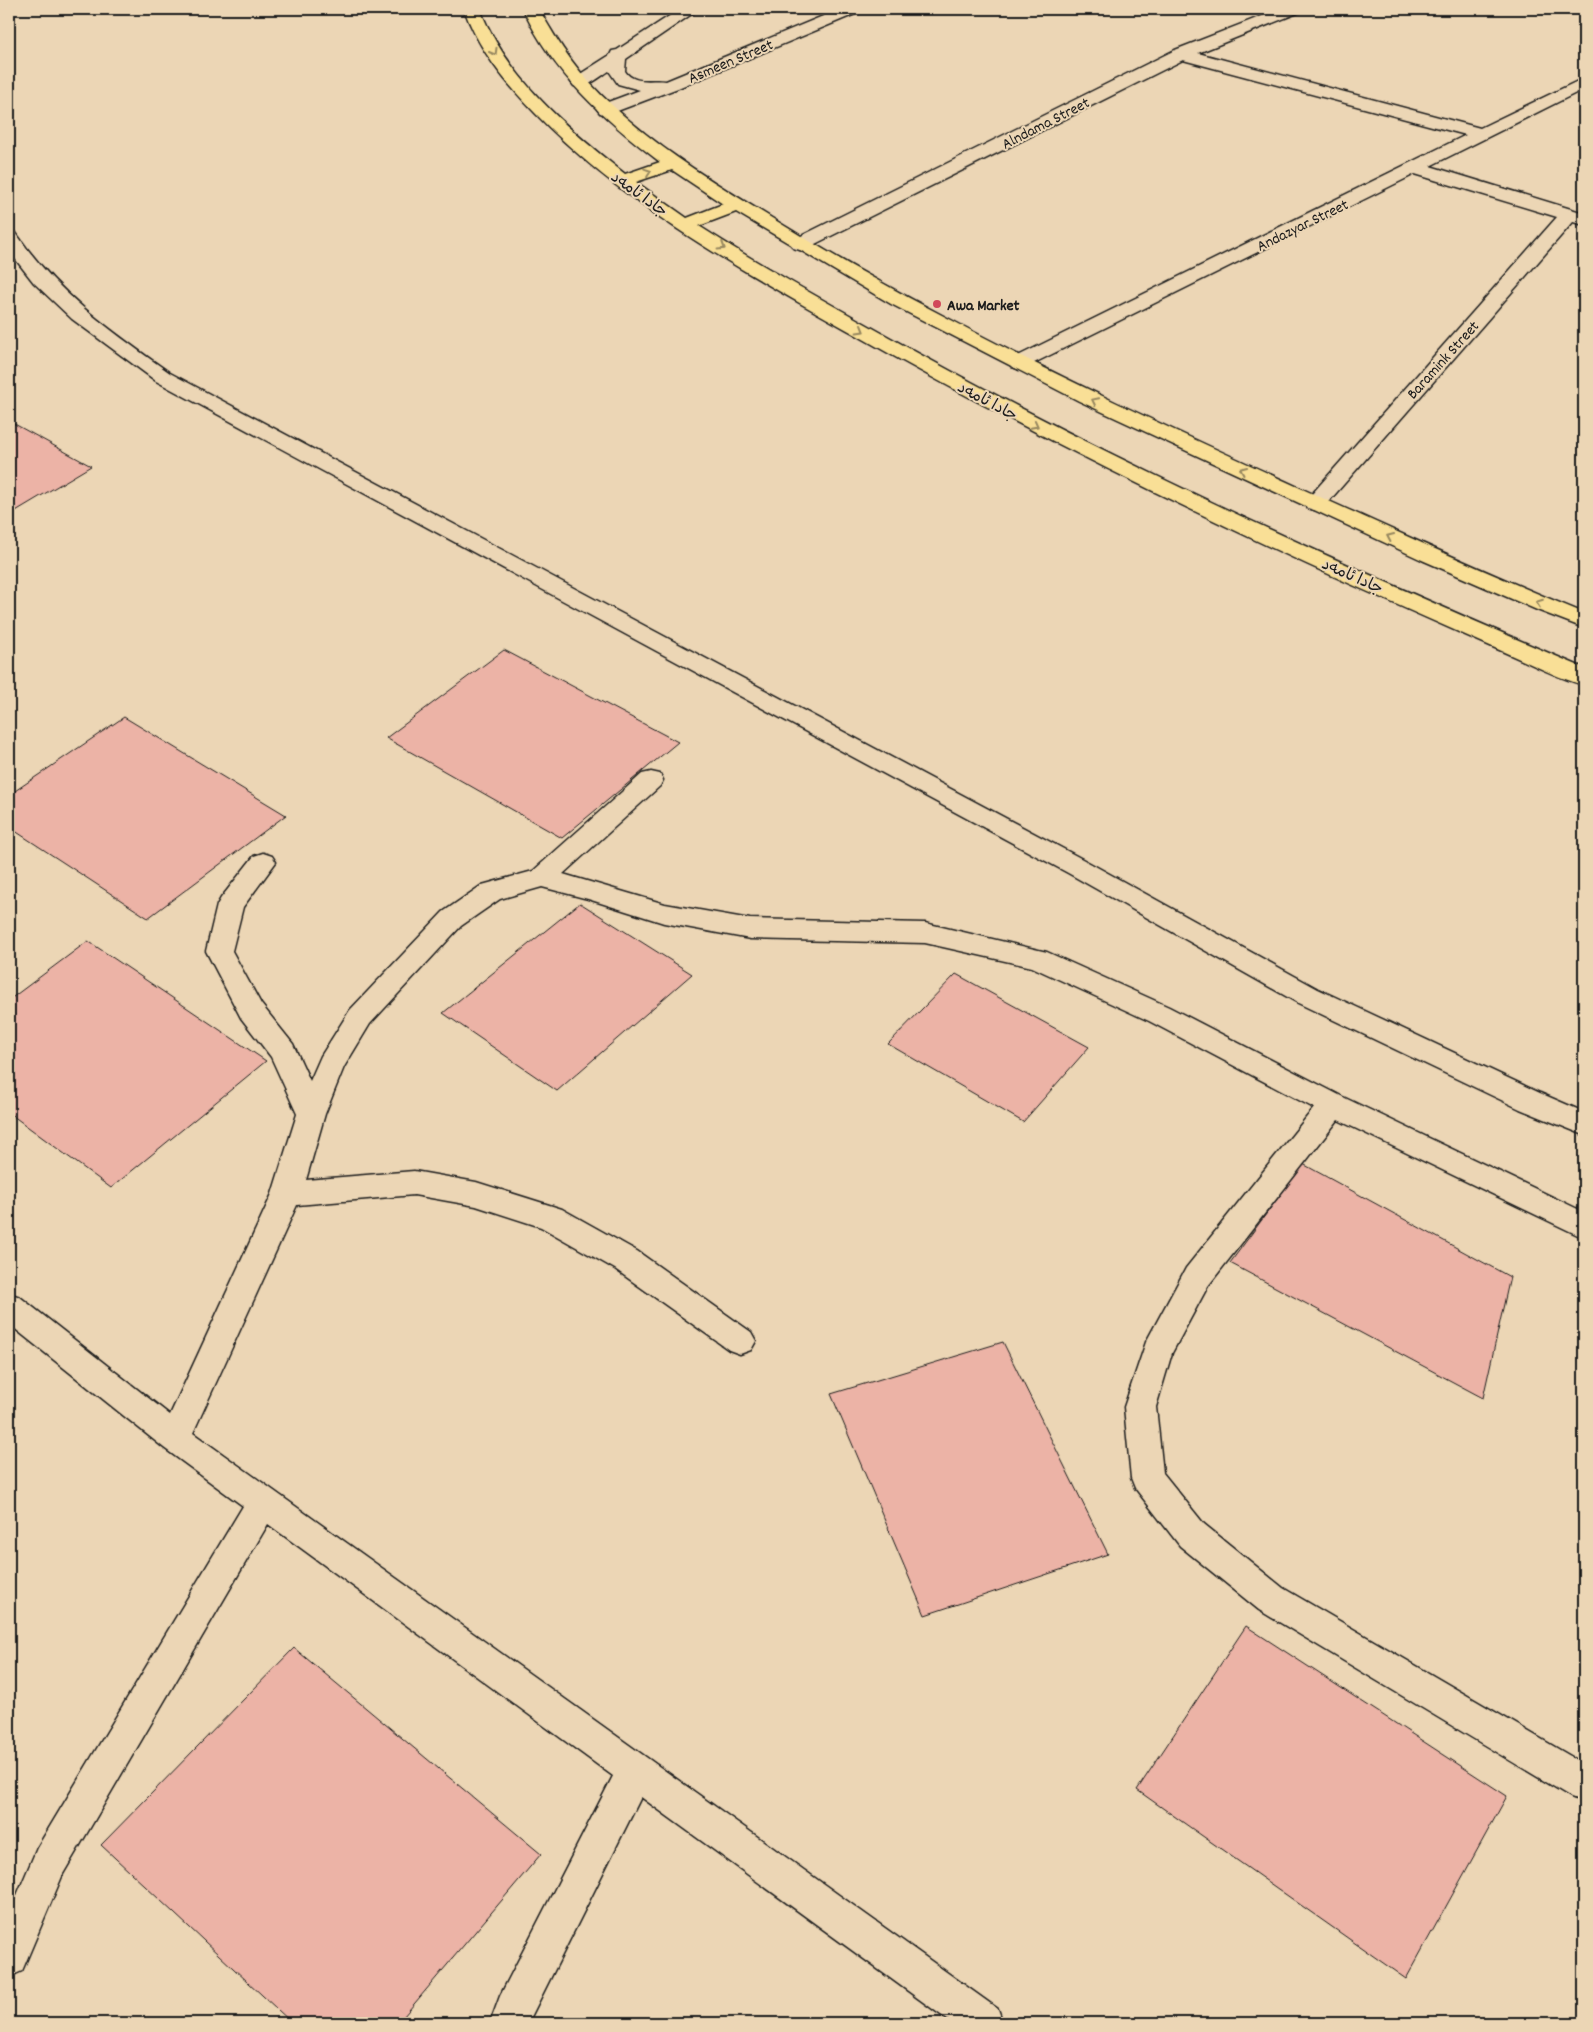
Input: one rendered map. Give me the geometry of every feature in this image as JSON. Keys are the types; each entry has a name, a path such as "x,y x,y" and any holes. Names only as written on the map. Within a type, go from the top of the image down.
{"main road":[{"name":"جادا ئامەد","path":"472,9 475,21 498,60 517,84 564,132 622,181 685,225 767,276 897,351 1045,430 1213,513 1584,677"},
{"path":"531,9 546,37 580,82 606,109 675,163 800,244 903,303 1019,363 1160,432 1528,599 1584,621"},
{"path":"622,181 675,163"},
{"path":"685,225 738,205"}],"street":[{"path":"580,82 618,55 691,9"},
{"name":"Asmeen Street","path":"606,109 854,9"},
{"name":"Alndama Street","path":"800,244 1181,54 1294,9"},
{"path":"1181,54 1483,134"},
{"path":"618,55 617,72 619,77 626,81 645,86 672,84"},
{"name":"Andazyar Street","path":"1019,363 1416,168 1584,83"},
{"path":"1416,168 1577,217"},
{"name":"Baramink Street","path":"1315,503 1577,217"},
{"path":"9,237 22,260 82,320 163,378 1068,862 1308,996 1584,1124"},
{"path":"175,1438 287,1194 311,1114 330,1064 360,1017 452,919 491,892 542,878 651,780"},
{"path":"263,862 230,904 219,951 251,1011 283,1052 311,1114"},
{"path":"542,878 591,890 664,913 750,929 925,933 1038,960 1159,1014 1333,1105 1584,1226"},
{"path":"1333,1105 1197,1277 1157,1351 1140,1408 1147,1478 1192,1535 1271,1599 1584,1784"},
{"path":"287,1194 414,1183 486,1197 550,1218 626,1260 740,1341"},
{"path":"9,1306 175,1438 984,2023"},
{"path":"9,1958 50,1862 263,1502"},
{"path":"509,2023 635,1772"}],"building":[{"path":"9,421 91,466 9,515"},
{"path":"504,650 678,742 562,838 386,738"},
{"path":"124,717 286,815 148,918 9,827 9,795"},
{"path":"580,903 692,974 557,1091 443,1013"},
{"path":"88,941 266,1061 111,1188 9,1113 9,1000"},
{"path":"956,974 1089,1047 1023,1122 888,1044"},
{"path":"1303,1164 1510,1277 1483,1398 1230,1263"},
{"path":"1003,1342 1108,1554 925,1615 831,1394"},
{"path":"1246,1626 1507,1796 1406,1979 1137,1790"},
{"path":"294,1648 541,1854 398,2023 292,2023 101,1845"}],"place":[{"name":"Awa Market","path":"937,304"}]}
